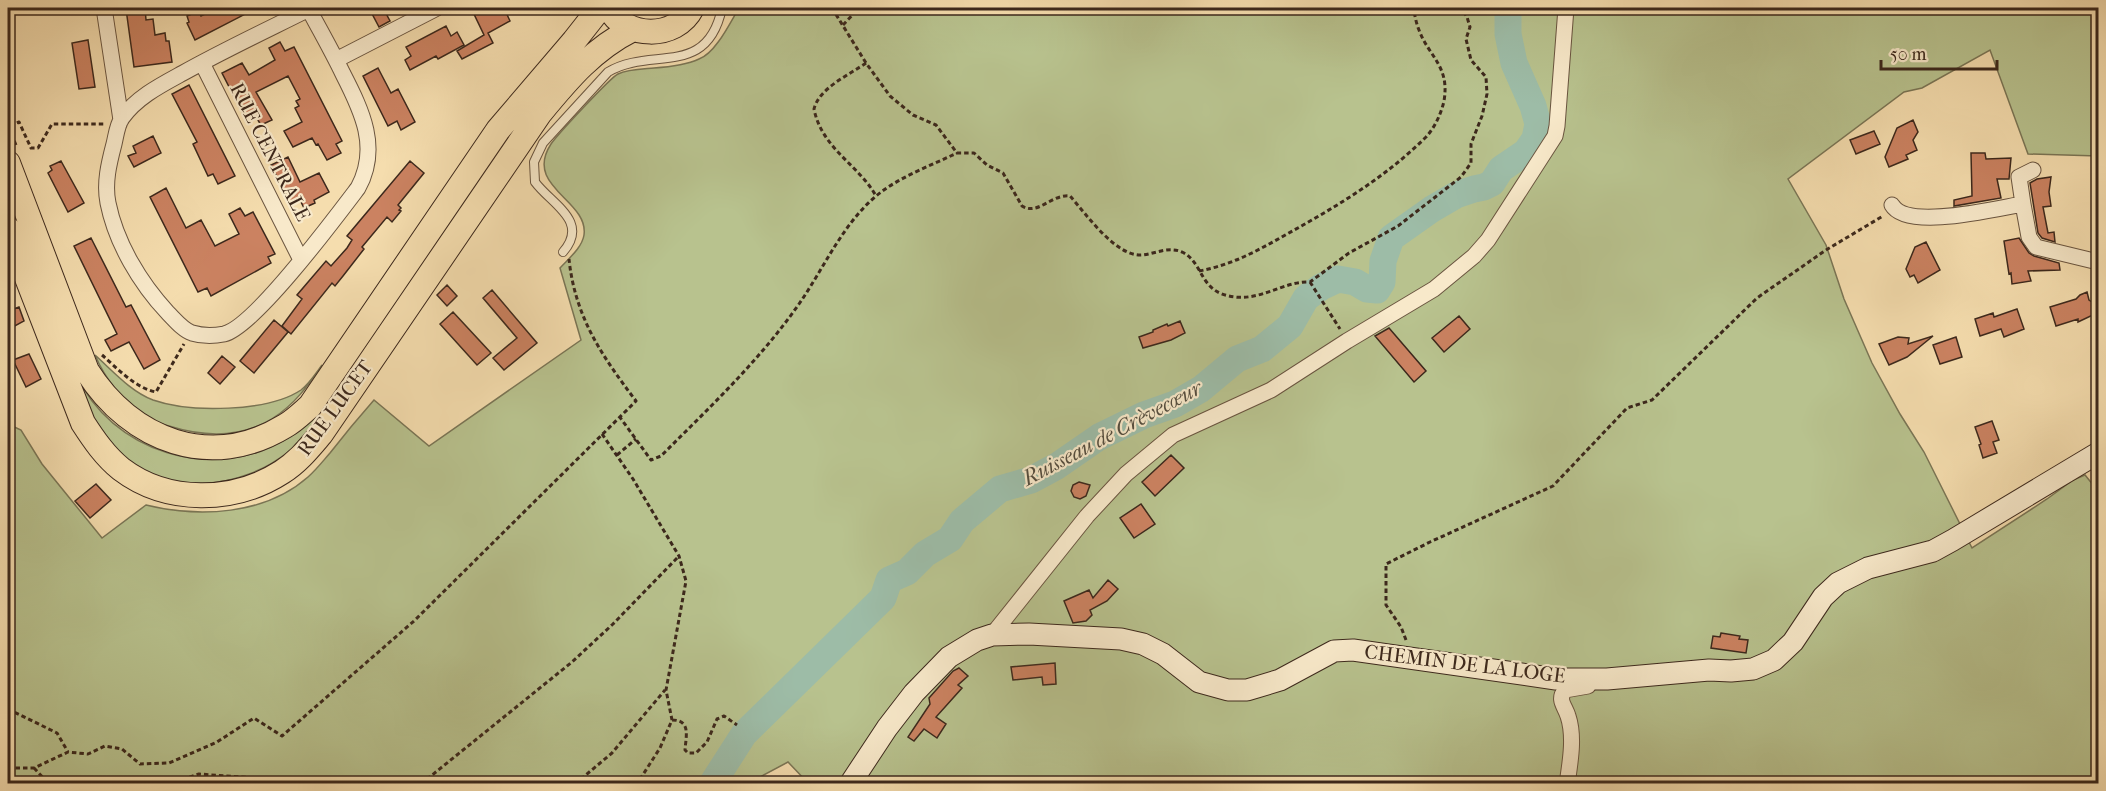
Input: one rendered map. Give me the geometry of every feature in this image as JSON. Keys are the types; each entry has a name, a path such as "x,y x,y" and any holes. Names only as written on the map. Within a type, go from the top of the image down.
{"main road":[{"name":"RUE LUCET","path":"8,164 87,371 98,388 129,420 158,437 187,446 219,447 244,444 287,425 310,406 498,130 600,8"},
{"path":"609,8 621,22 633,29 649,32 664,30 679,23 692,8"},
{"name":"RUE LUCET","path":"8,230 66,384 83,423 102,450 121,468 142,482 160,490 202,496 247,489 283,471 321,434 540,112 596,52 633,29"}],"street":[{"path":"104,8 120,122 108,166 108,202 115,226 135,270 151,295 191,333 226,334 246,321 302,261 358,188 363,179 369,156 366,126 361,109 308,8 156,88 139,100 120,122"},
{"path":"336,60 437,8"},
{"path":"992,635 1087,516 1126,474 1173,435 1271,390 1434,289 1474,256 1488,240 1555,136 1566,8"},
{"name":"RUE CENTRALE","path":"202,63 302,261"},
{"path":"2033,170 2019,177 2029,237 2036,247 2098,262"},
{"path":"1894,208 1926,218 2023,204"},
{"name":"CHEMIN DE LA LOGE","path":"850,783 888,728 949,657 977,640 992,635 1029,634 1121,639 1143,644 1163,654 1199,682 1228,690 1247,690 1280,681 1334,651 1353,650 1556,679 1607,679 1709,670 1746,671 1774,660 1793,642 1823,597 1851,575 1933,550 2098,453"},
{"path":"1567,783 1571,727 1561,702 1561,694 1565,690 1592,685 1607,679"}],"lane":[{"path":"563,252 569,244 573,231 571,222 535,182 534,162 543,142 608,72 628,63 678,57 697,49 705,43 716,28 722,8"}],"path":[{"path":"832,8 866,63 890,96 913,115 936,124 957,153"},
{"path":"843,25 859,8"},
{"path":"1199,271 1219,268 1243,258 1301,226 1358,192 1427,136 1438,120 1444,100 1445,78 1419,31 1413,8"},
{"path":"619,416 651,460 661,456 766,346 800,303 848,228 876,196 895,183 957,153 974,153 987,165 1003,173 1022,206 1027,209 1035,210 1061,195 1070,196 1118,249 1134,256 1169,249 1183,252 1209,287 1233,297 1253,298 1301,282 1311,283 1348,253 1398,226 1461,177 1471,163 1471,144 1482,116 1487,94 1486,77 1471,60 1466,39 1470,27 1461,8"},
{"path":"866,63 828,89 818,99 814,109 823,132 837,153 870,185 876,196"},
{"path":"8,126 19,122 31,148 34,149 38,148 52,124 120,122"},
{"path":"1412,658 1401,627 1386,605 1386,564 1553,486 1627,408 1652,400 1757,298 1826,250 1894,208"},
{"path":"8,768 34,768 69,752 88,754 105,746 122,749 140,764 169,763 217,742 254,718 282,736 414,621 636,401 600,352 585,324 572,277 569,244"},
{"path":"1311,283 1347,341"},
{"path":"100,354 128,377 148,390 156,392 191,333"},
{"path":"602,434 679,556 686,581 666,690 672,720 660,748 637,783"},
{"path":"617,456 636,439"},
{"path":"421,783 572,662 613,624 679,556"},
{"path":"575,783 612,753 666,690"},
{"path":"8,709 57,733 69,752"},
{"path":"672,720 680,720 684,724 687,731 685,750 688,753 696,753 707,742 717,719 724,716 737,725"},
{"path":"34,768 49,783"},
{"path":"168,783 199,774 339,783"}],"green space":[{"path":"735,8 2098,8 2098,156 2028,154 1990,50 1922,88 1904,92 1788,179 1826,245 1844,299 1872,363 1924,452 1972,548 2073,480 2085,475 2098,491 2098,783 809,784 788,762 747,784 8,784 8,424 21,430 42,464 102,538 146,505 188,511 231,510 252,506 291,490 311,474 374,400 429,446 581,340 560,268 581,244 584,235 583,223 577,212 550,182 545,171 545,159 551,144 618,74 631,70 683,64 705,56 725,32 736,13"},
{"path":"95,355 122,380 153,400 187,407 207,408 249,406 287,397 304,388 322,365 300,395 272,419 247,430 209,434 182,430 144,416 115,389"},
{"path":"76,374 92,401 113,423 139,441 167,453 197,459 227,459 257,452 286,439 324,406 326,407 299,443 270,464 249,474 228,480 183,483 141,470 122,457 94,420"}],"building":[{"path":"145,8 146,20 153,19 155,35 165,33 166,41 169,41 172,62 134,67 126,9"},
{"path":"218,8 257,8 195,40 187,23 189,22 187,16 199,11 201,16"},
{"path":"369,8 383,8 390,21 379,27"},
{"path":"482,8 504,8 510,21 488,33 493,43 462,59 457,51 484,35 473,12"},
{"path":"446,26 451,36 457,32 464,45 410,70 405,60 411,56 406,47"},
{"path":"88,40 95,87 79,89 72,43"},
{"path":"280,42 285,51 294,47 342,141 336,144 341,153 327,160 312,138 293,147 284,131 302,122 295,108 299,106 296,101 300,99 288,76 256,92 272,120 261,125 256,117 247,122 222,73 242,63 249,75 275,60 269,48"},
{"path":"378,68 391,93 398,89 415,122 401,130 397,121 388,126 363,76"},
{"path":"189,85 235,176 218,184 213,174 208,176 193,144 197,142 172,94"},
{"path":"1913,120 1918,132 1913,140 1917,150 1906,155 1908,159 1889,167 1885,157 1897,128"},
{"path":"1874,131 1880,144 1856,154 1850,140"},
{"path":"153,136 161,153 134,167 128,156 136,153 133,146"},
{"path":"1971,153 1985,153 1986,159 2011,158 2009,179 1997,179 2001,198 1954,206 1954,200 1972,196"},
{"path":"288,157 300,182 319,173 329,192 304,208 300,200 291,204 271,165"},
{"path":"61,161 84,203 68,212 48,173 52,170 50,166"},
{"path":"410,161 424,173 398,205 401,211 392,222 387,217 362,247 364,249 335,286 332,283 291,334 282,326 302,299 297,295 326,261 331,266 347,248 352,240 347,236"},
{"path":"2051,177 2049,192 2051,206 2043,207 2048,233 2054,232 2055,242 2042,238 2038,233 2030,183 2037,179"},
{"path":"166,188 186,228 201,220 215,246 239,234 229,214 240,208 245,216 253,212 275,254 268,257 271,263 211,296 207,288 198,292 150,197"},
{"path":"91,238 126,307 131,305 160,360 144,369 129,342 111,351 105,340 117,334 74,246"},
{"path":"2019,238 2029,253 2059,263 2060,270 2028,271 2031,281 2012,284 2004,241"},
{"path":"1926,242 1940,270 1918,283 1914,275 1910,277 1906,269 1915,247"},
{"path":"447,285 457,296 447,306 437,295"},
{"path":"492,290 537,343 504,370 493,358 517,338 483,298"},
{"path":"2087,292 2089,300 2098,306 2095,314 2078,322 2078,319 2056,326 2050,307 2076,299"},
{"path":"19,307 24,321 13,327 8,311"},
{"path":"2017,309 2024,329 2004,337 2001,329 1980,336 1975,319 1993,313 1994,317"},
{"path":"453,312 491,353 477,365 440,324"},
{"path":"1459,316 1470,329 1444,352 1432,338"},
{"path":"274,320 288,332 254,373 240,361"},
{"path":"1180,321 1185,333 1171,340 1143,348 1139,337 1167,324 1168,326"},
{"path":"1389,328 1426,371 1414,382 1375,336"},
{"path":"1933,336 1907,357 1889,365 1879,344 1898,337 1909,338 1908,344"},
{"path":"1956,337 1962,357 1940,364 1933,345"},
{"path":"29,354 41,379 26,387 13,360"},
{"path":"222,356 235,367 220,384 208,373"},
{"path":"1992,421 1999,440 1993,442 1997,453 1983,458 1975,427"},
{"path":"1171,455 1184,468 1155,496 1142,482"},
{"path":"1079,482 1090,485 1086,496 1080,499 1074,497 1071,491 1073,485"},
{"path":"96,484 111,500 90,518 75,501"},
{"path":"1141,504 1155,524 1134,538 1120,518"},
{"path":"1108,580 1118,589 1107,601 1090,610 1092,615 1086,621 1073,623 1064,601 1089,590 1093,598"},
{"path":"1721,633 1740,636 1739,639 1748,640 1746,653 1711,648 1713,636 1720,637"},
{"path":"1055,663 1056,684 1043,685 1042,677 1013,680 1011,667"},
{"path":"959,668 968,676 958,685 962,688 936,717 946,724 937,738 924,729 914,741 908,737 930,704 929,698 953,671"}],"waterway":[{"name":"Ruisseau de Crèvecœur","path":"712,784 744,734 883,598 889,580 907,572 925,554 950,539 962,521 1000,489 1031,480 1057,466 1099,437 1144,415 1175,404 1201,389 1237,359 1262,349 1290,326 1306,298 1321,287 1338,279 1377,290 1382,282 1383,261 1391,238 1456,195 1492,183 1501,169 1526,152 1535,139 1538,124 1533,106 1514,63 1508,34 1508,8"}]}
